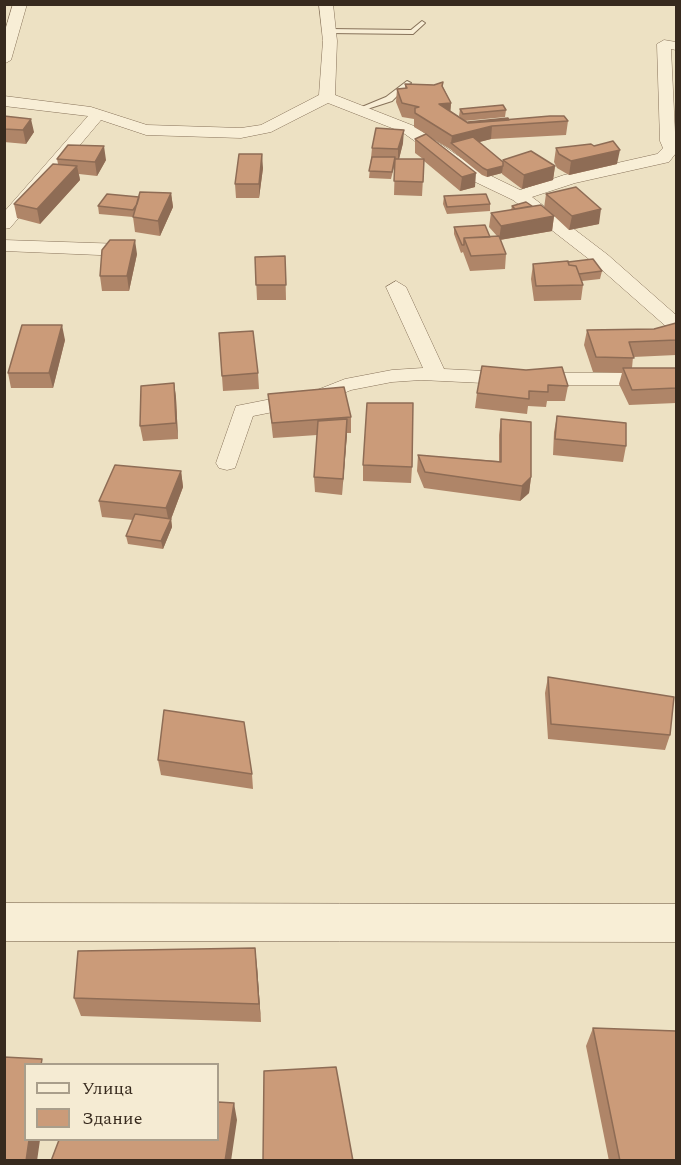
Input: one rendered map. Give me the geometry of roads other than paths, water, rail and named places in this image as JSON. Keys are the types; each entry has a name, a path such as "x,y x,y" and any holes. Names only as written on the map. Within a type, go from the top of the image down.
{"street":[{"path":"4,60 20,4"},
{"path":"327,98 329,5"},
{"path":"519,196 570,179 663,158 671,149 672,141 664,44 676,46"},
{"path":"4,101 97,115 146,130 241,133 264,129 327,98 361,109 408,129 473,174 519,196 601,259 676,325"},
{"path":"4,224 97,115"},
{"path":"4,245 123,250"},
{"path":"396,287 436,374"},
{"path":"227,463 244,411 323,395 345,385 392,375 436,374 525,379 676,379"},
{"path":"4,922 676,923"}],"lane":[{"path":"329,32 413,32 422,23"},
{"path":"361,109 389,99 407,83"}]}
